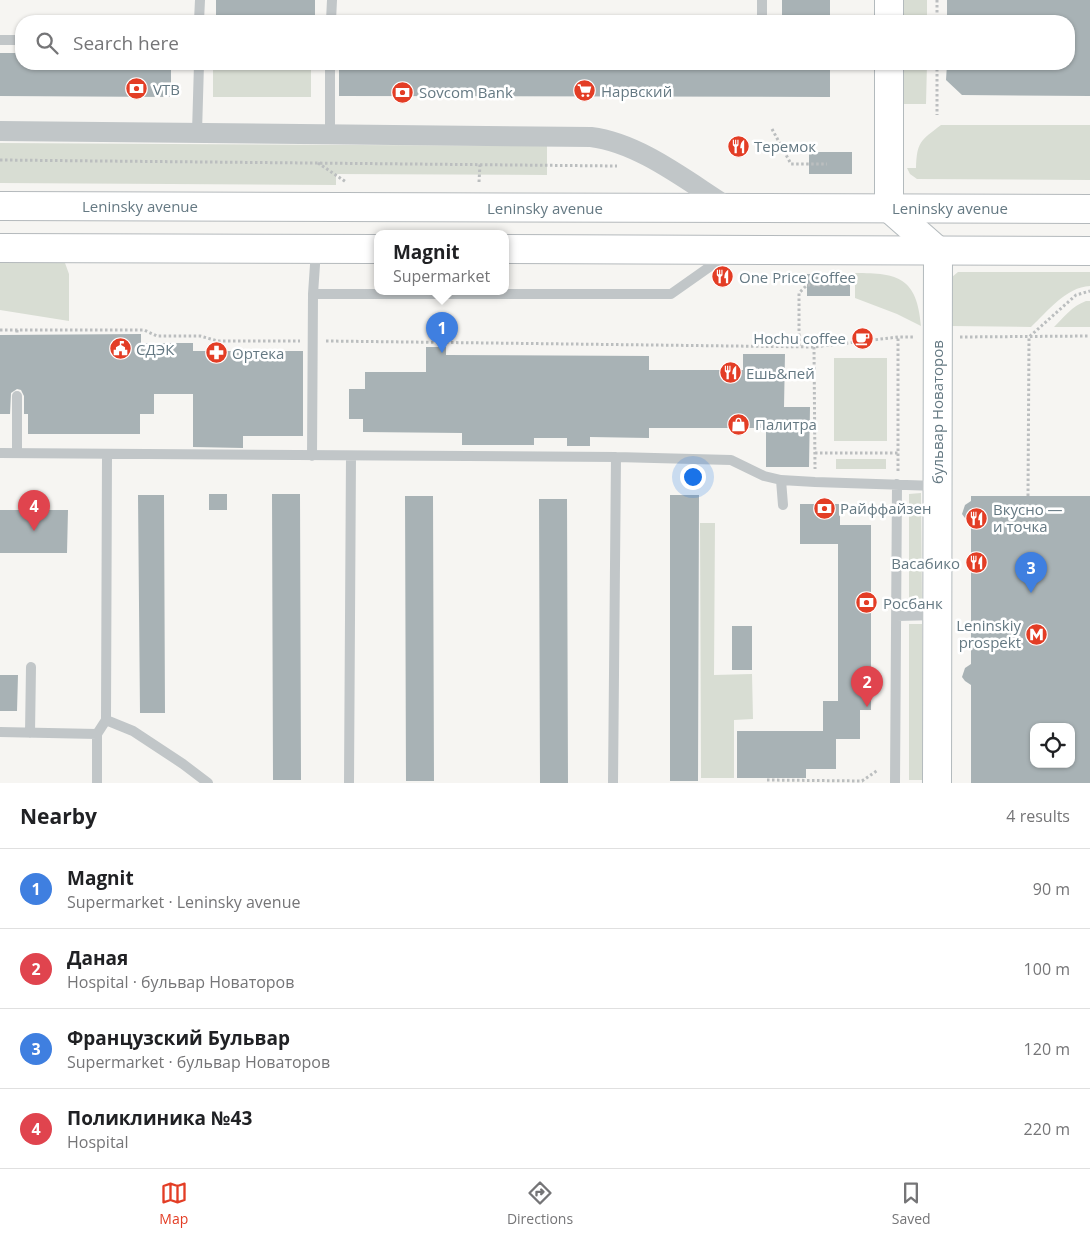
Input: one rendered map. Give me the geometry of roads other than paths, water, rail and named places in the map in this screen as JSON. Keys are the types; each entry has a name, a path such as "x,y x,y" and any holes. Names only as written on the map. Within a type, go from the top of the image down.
{"main road":[{"path":"889,0 889,15"},
{"path":"889,70 889,208 938,251"},
{"name":"Leninsky avenue","path":"0,206 1090,208"},
{"name":"бульвар Новаторов","path":"937,783 938,208"},
{"path":"0,248 374,249"},
{"path":"509,250 1090,251"}],"street":[{"path":"0,131 590,137 619,142 657,162 730,208"}],"lane":[{"path":"200,0 200,15"},
{"path":"331,15 332,0"},
{"path":"762,0 762,15"},
{"path":"0,40 15,40"},
{"path":"197,132 199,70"},
{"path":"330,70 330,134"},
{"path":"312,456 313,294 316,249"},
{"path":"509,294 671,294 733,250"},
{"path":"313,294 374,294"},
{"path":"17,396 17,453"},
{"path":"0,453 616,457 731,460 764,476 781,480 937,486"},
{"path":"98,783 97,734 106,720 107,454"},
{"path":"349,783 351,456"},
{"path":"613,783 616,457"},
{"path":"781,480 783,505"},
{"path":"895,783 898,484"},
{"path":"897,616 937,615"},
{"path":"30,733 31,667"},
{"path":"106,720 133,731 208,783"},
{"path":"0,732 97,734"}],"place":[{"name":"VTB","path":"137,89"},
{"name":"Нарвский","path":"585,91"},
{"name":"Sovcom Bank","path":"403,92"},
{"name":"Теремок","path":"738,146"},
{"name":"One Price Coffee","path":"723,277"},
{"name":"Hochu coffee","path":"862,338"},
{"name":"СДЭК","path":"120,349"},
{"name":"Ортека","path":"216,353"},
{"name":"Magnit","path":"442,353"},
{"name":"Ешь&пей","path":"730,373"},
{"name":"Палитра","path":"739,424"},
{"name":"Райффайзен","path":"824,508"},
{"name":"Вкусно — и точка","path":"977,518"},
{"name":"Поликлиника №43","path":"34,531"},
{"name":"Васабико","path":"976,563"},
{"name":"Французский Бульвар","path":"1031,593"},
{"name":"Росбанк","path":"867,603"},
{"name":"Leninskiy prospekt","path":"1037,634"},
{"name":"Даная","path":"867,707"}]}
